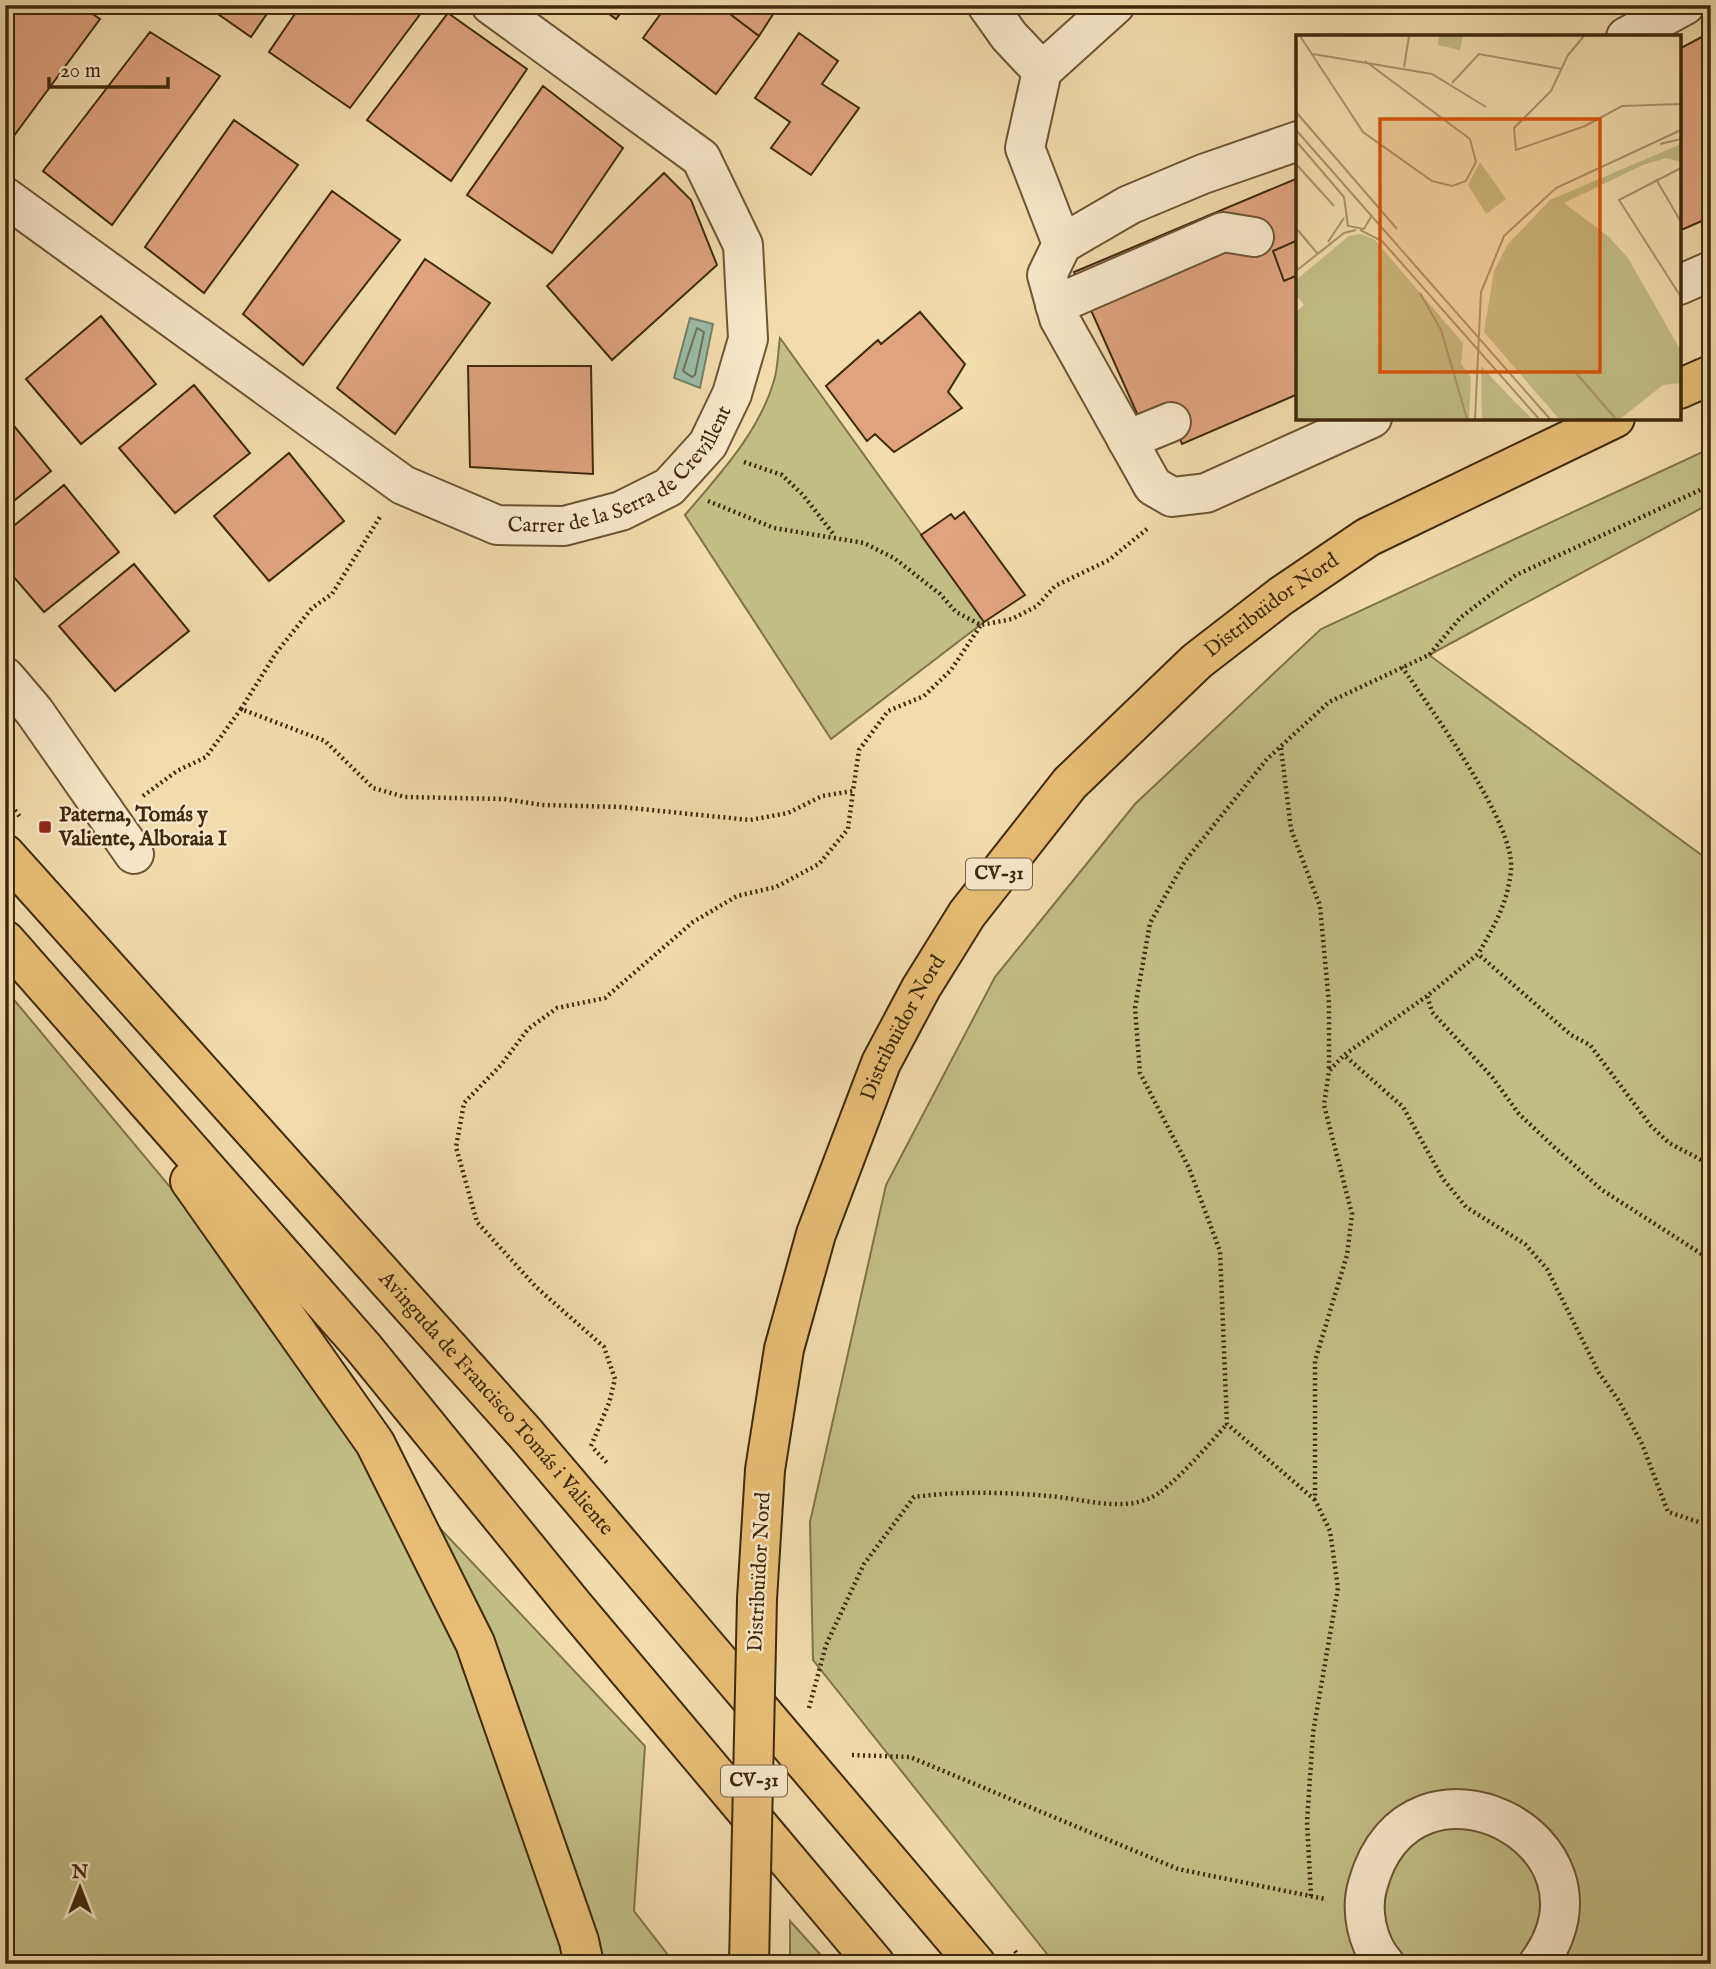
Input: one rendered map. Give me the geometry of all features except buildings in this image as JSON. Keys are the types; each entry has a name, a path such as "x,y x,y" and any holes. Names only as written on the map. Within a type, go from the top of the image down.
{"main road":[{"path":"1681,388 1711,375"},
{"name":"Distribuïdor Nord","path":"749,1964 757,1599 765,1470 784,1349 816,1234 881,1063 921,988 967,914 1070,783 1198,661 1281,596 1368,537 1611,420"},
{"name":"Avinguda de Francisco Tomás i Valiente","path":"5,854 525,1433 976,1964"},
{"path":"5,940 363,1347 573,1605 875,1964"},
{"path":"85,1030 375,1443 475,1643 579,1941 584,1964"}],"street":[{"name":"Carrer de la Serra de Crevillent","path":"5,197 403,485 498,525 564,526 621,511 669,487 708,443 732,394 748,339 743,245 701,158 491,5"},
{"path":"987,5 1009,36 1042,71"},
{"path":"1062,244 1025,148 1042,71 1115,5"},
{"path":"1630,35 1685,5"},
{"path":"1296,142 1203,174 1129,205 1062,244 1047,275 1059,318 1153,486 1172,497 1206,493 1369,420"},
{"path":"1055,305 1223,232 1254,237"},
{"path":"1681,284 1711,271"},
{"path":"1127,439 1171,422"},
{"path":"5,677 34,711 134,854"},
{"path":"1385,1964 1367,1929 1364,1895 1374,1862 1394,1835 1420,1817 1454,1808 1487,1811 1518,1826 1543,1852 1556,1883 1559,1916 1549,1949 1538,1964"}],"path":[{"path":"708,443 760,470 782,475 803,495 835,537"},
{"path":"111,821 177,771 206,757 242,709 276,653 312,608 332,594 364,539 403,485"},
{"path":"809,1708 826,1645 864,1564 914,1497 949,1492 1037,1495 1117,1504 1151,1498 1194,1460 1227,1424 1220,1251 1189,1168 1140,1073 1135,1007 1150,923 1185,861 1280,747 1329,702 1429,655 1460,618 1516,575 1711,485"},
{"path":"669,487 774,528 864,543 894,558 940,594 956,612 981,625 1012,619 1037,606 1055,586 1109,560 1140,536 1155,521 1153,486"},
{"path":"591,1447 615,1379 604,1347 536,1287 477,1222 456,1147 464,1103 501,1065 528,1029 557,1008 605,998 693,922 737,896 776,887 819,864 848,829 859,750 888,711 924,696 951,670 981,625"},
{"path":"1329,1071 1344,1055 1427,996 1478,954 1502,912 1512,867 1503,831 1455,746 1402,667"},
{"path":"242,709 325,741 373,788 405,797 504,799 542,805 621,807 750,820 788,813 822,796 853,791"},
{"path":"1280,747 1291,829 1320,906 1329,1003 1329,1071 1324,1105 1352,1214 1347,1255 1315,1361 1315,1500"},
{"path":"1478,954 1571,1035 1590,1045 1651,1126 1669,1143 1711,1165"},
{"path":"1427,996 1432,1012 1477,1060 1519,1114 1554,1147 1602,1190 1711,1260"},
{"path":"1344,1055 1403,1107 1443,1179 1466,1207 1525,1244 1547,1269 1599,1373 1619,1401 1642,1444 1668,1512 1711,1526"},
{"path":"1227,1424 1315,1500 1330,1531 1338,1588 1313,1733 1307,1822 1311,1896"},
{"path":"848,1755 910,1757 1178,1869 1336,1901"}],"shaded area":[{"path":"780,338 984,622 831,739 685,515 738,450 760,415 775,377"},
{"path":"1711,448 1711,503 1429,655 1711,862 1711,1964 1055,1964 813,1660 810,1522 886,1185 995,977 1135,804 1321,629"},
{"path":"5,989 206,1230 354,1437 645,1746 634,1911 675,1964 5,1964"},
{"path":"790,1921 829,1964 790,1964"}],"water":[{"path":"690,318 713,324 700,388 674,378"}],"place":[{"name":"Paterna, Tomás y Valiente, Alboraia I","path":"45,827"}]}
